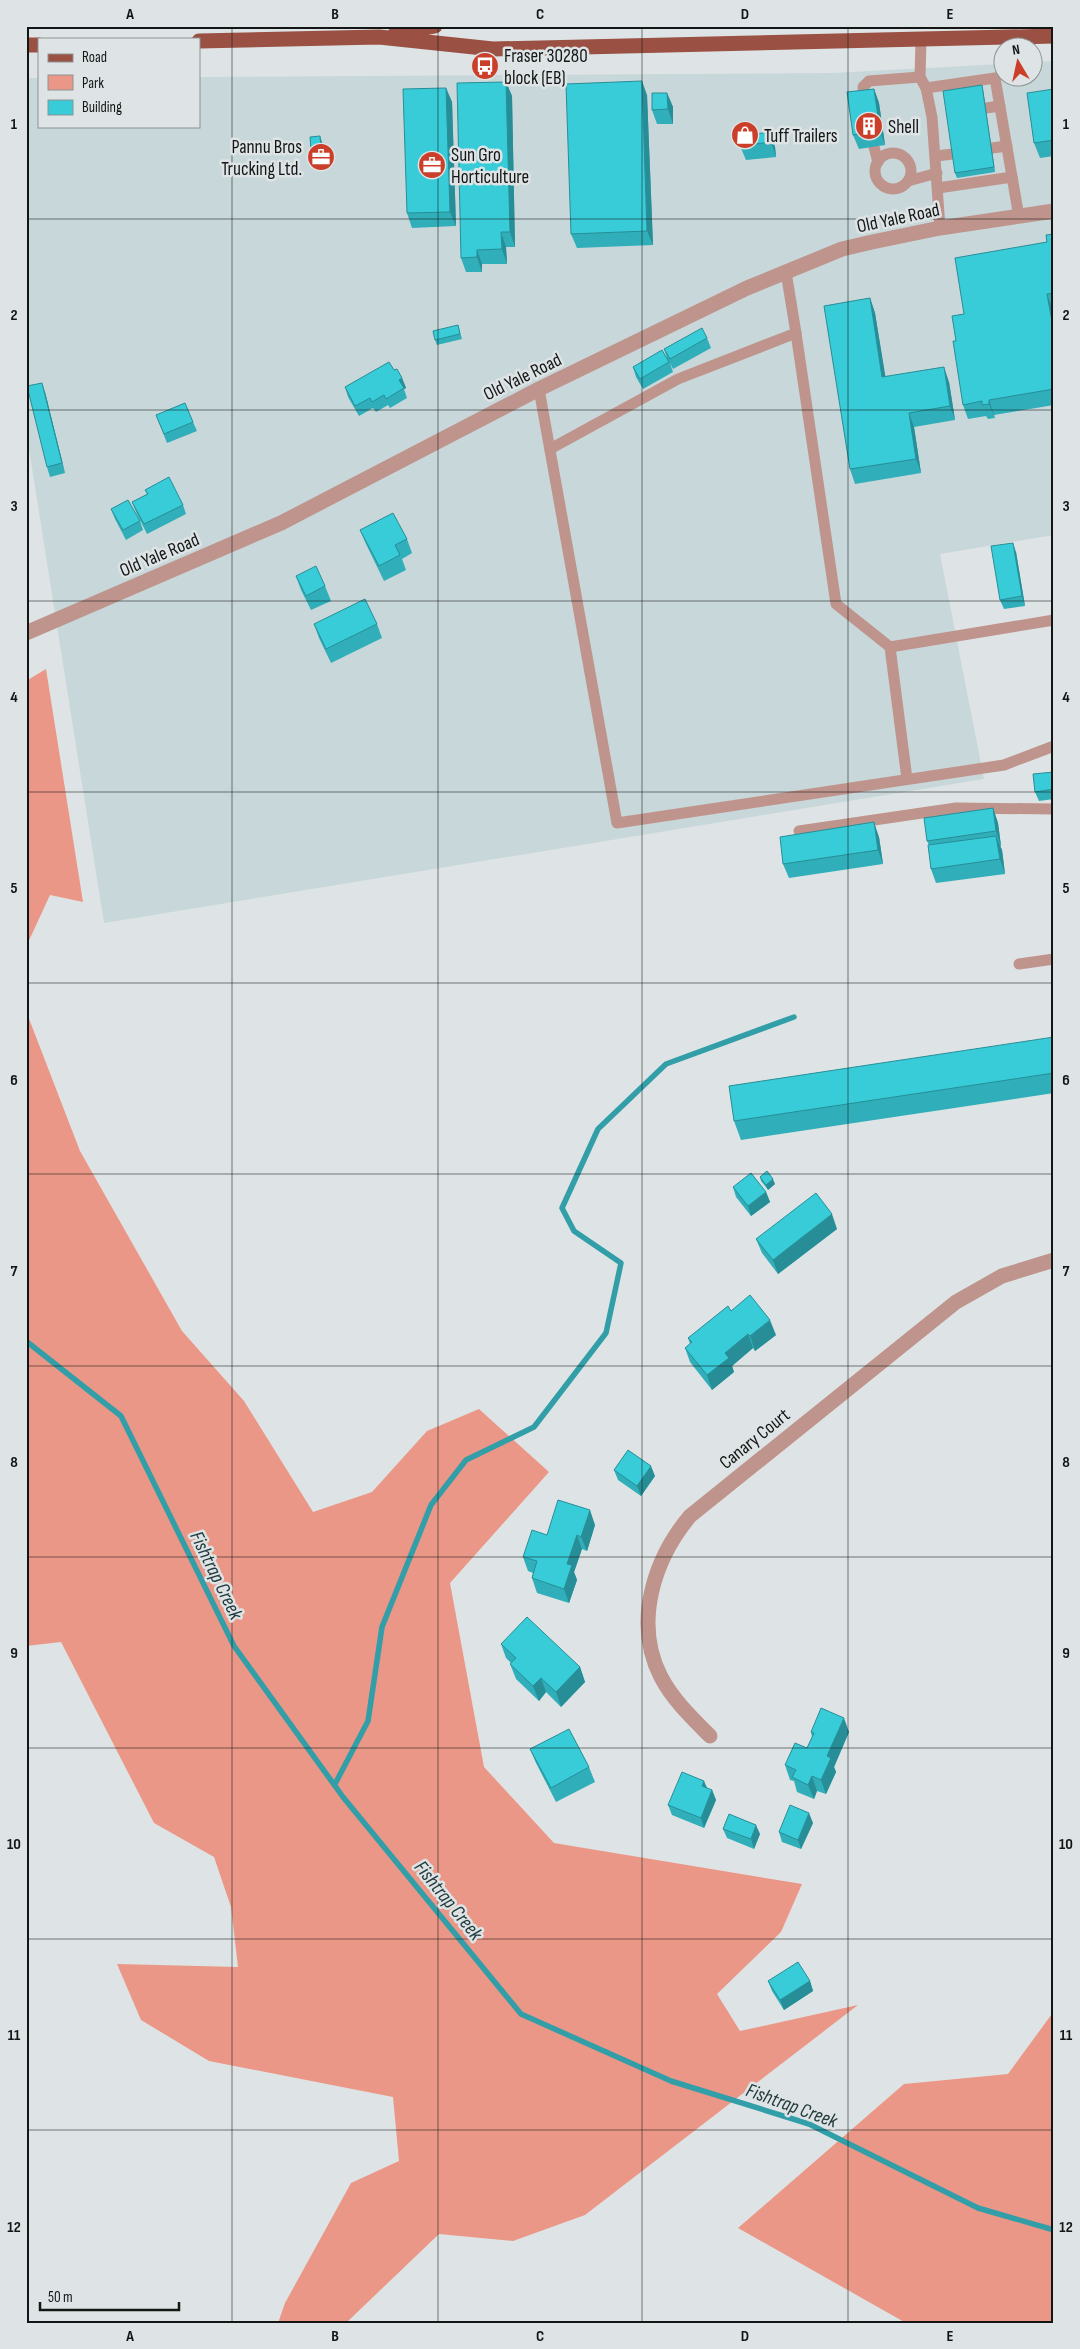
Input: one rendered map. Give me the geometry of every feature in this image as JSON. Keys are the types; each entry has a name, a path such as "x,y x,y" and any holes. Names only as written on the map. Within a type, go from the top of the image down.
{"main road":[{"path":"379,37 435,26"},
{"path":"200,41 379,37 493,49 1054,36"}],"street":[{"name":"Old Yale Road","path":"26,633 280,523 539,389 747,288 842,249 940,228 1054,211"},
{"name":"Canary Court","path":"710,1736 679,1704 661,1676 651,1648 649,1629 651,1592 662,1558 677,1531 690,1516 956,1302 1002,1276 1054,1260"}],"lane":[{"path":"921,40 920,77 936,116 940,228"},
{"path":"865,105 864,87 869,81 920,77"},
{"path":"926,88 995,78 1019,216"},
{"path":"986,108 1000,106"},
{"path":"992,148 1007,146"},
{"path":"874,147 878,162 876,174 878,180 887,187 899,187 908,181 937,173"},
{"path":"878,162 886,154 898,153 903,156 910,164 911,176 908,181"},
{"path":"936,156 954,154"},
{"path":"938,188 1012,177"},
{"path":"786,272 836,604 890,647 907,779"},
{"path":"550,449 678,379 796,333"},
{"path":"539,389 617,823 1004,765 1054,746"},
{"path":"890,647 1054,620"},
{"path":"799,831 956,808 1054,809"},
{"path":"1019,964 1054,959"}],"shaded area":[{"path":"1054,61 1054,535 940,554 984,779 104,923 26,430 26,78 38,78 38,128 200,128 200,77 832,73 992,65 992,88 1042,88 1042,62"}],"green space":[{"path":"46,669 83,902 50,895 26,947 26,681"},
{"path":"26,1011 80,1151 182,1331 244,1401 313,1512 372,1492 427,1431 479,1409 549,1472 450,1583 484,1767 554,1843 802,1884 781,1932 717,1994 740,2031 858,2005 585,2215 513,2241 439,2234 346,2323 278,2323 285,2303 351,2183 399,2161 393,2097 209,2061 141,2020 117,1964 238,1967 231,1907 214,1857 154,1823 61,1642 26,1646"},
{"path":"1054,2011 1054,2323 906,2323 738,2228 904,2084 1008,2074"}],"building":[{"path":"642,81 647,231 571,234 566,84"},
{"path":"506,82 510,232 501,232 502,249 477,250 477,257 461,258 457,83"},
{"name":"Shell","path":"982,85 994,167 955,173 943,91"},
{"name":"Sun Gro Horticulture","path":"446,88 450,212 407,213 403,89"},
{"path":"874,89 880,131 853,135 847,92"},
{"path":"1054,89 1054,140 1034,143 1027,93"},
{"path":"652,93 667,93 668,109 652,110"},
{"path":"770,132 771,142 740,146 739,136"},
{"path":"320,136 321,148 311,149 310,137"},
{"path":"1054,234 1054,293 1047,294 1054,332 1054,389 989,400 989,404 982,405 982,401 963,405 953,341 956,341 952,316 964,314 955,258 1047,242 1046,235"},
{"path":"870,298 882,377 944,367 950,406 909,413 916,459 850,469 824,306"},
{"path":"458,325 460,334 435,340 433,331"},
{"path":"702,328 707,338 670,359 664,349"},
{"path":"662,350 669,362 640,379 633,367"},
{"path":"389,362 394,370 397,369 402,378 399,380 404,388 386,399 384,395 372,402 370,398 355,406 345,387"},
{"path":"42,383 62,463 47,467 27,386"},
{"path":"185,403 193,422 164,434 156,415"},
{"path":"169,477 183,505 144,524 132,502 148,494 145,490"},
{"path":"128,500 140,521 123,530 111,509"},
{"path":"393,513 407,539 395,545 400,555 379,566 360,530"},
{"path":"1013,543 1022,596 1000,600 991,546"},
{"path":"316,566 325,586 306,596 296,576"},
{"path":"365,599 377,624 326,649 314,624"},
{"path":"1054,772 1054,789 1035,792 1033,774"},
{"path":"993,808 996,831 927,841 924,818"},
{"path":"874,822 878,850 783,864 780,837"},
{"path":"996,836 1000,859 931,869 928,845"},
{"path":"1054,1037 1054,1073 734,1121 729,1086"},
{"path":"767,1171 773,1179 766,1185 760,1177"},
{"path":"751,1173 766,1192 748,1206 733,1187"},
{"path":"816,1193 832,1214 773,1260 756,1239"},
{"path":"750,1295 770,1320 750,1336 748,1334 725,1353 729,1358 707,1375 685,1348 692,1342 688,1338 728,1306 731,1311"},
{"path":"628,1450 651,1466 637,1486 614,1470"},
{"path":"558,1500 590,1510 581,1537 577,1535 567,1564 572,1565 564,1589 532,1578 537,1561 523,1557 532,1530 547,1535"},
{"path":"527,1617 580,1667 556,1692 541,1678 533,1686 510,1664 516,1658 501,1644"},
{"path":"821,1708 844,1718 827,1756 831,1758 821,1780 812,1776 808,1785 792,1777 796,1770 785,1765 795,1743 807,1748 814,1733 811,1732"},
{"path":"569,1729 589,1767 551,1788 530,1749"},
{"path":"682,1772 704,1781 702,1786 712,1790 701,1818 668,1805"},
{"path":"790,1805 809,1813 798,1840 779,1832"},
{"path":"729,1814 756,1825 751,1839 723,1829"},
{"path":"798,1962 810,1981 780,2000 768,1981"}],"waterway":[{"path":"335,1784 368,1721 382,1627 431,1505 466,1460 534,1427 606,1333 621,1263 574,1231 562,1208 598,1129 666,1064 794,1017"},
{"name":"Fishtrap Creek","path":"26,1341 121,1416 234,1646 343,1797 521,2014 671,2081 809,2124 978,2208 1054,2230"}],"place":[{"name":"Fraser 30280 block (EB)","path":"485,66"},
{"name":"Shell","path":"869,126"},
{"name":"Tuff Trailers","path":"745,135"},
{"name":"Pannu Bros Trucking Ltd.","path":"321,157"},
{"name":"Sun Gro Horticulture","path":"432,165"}]}
